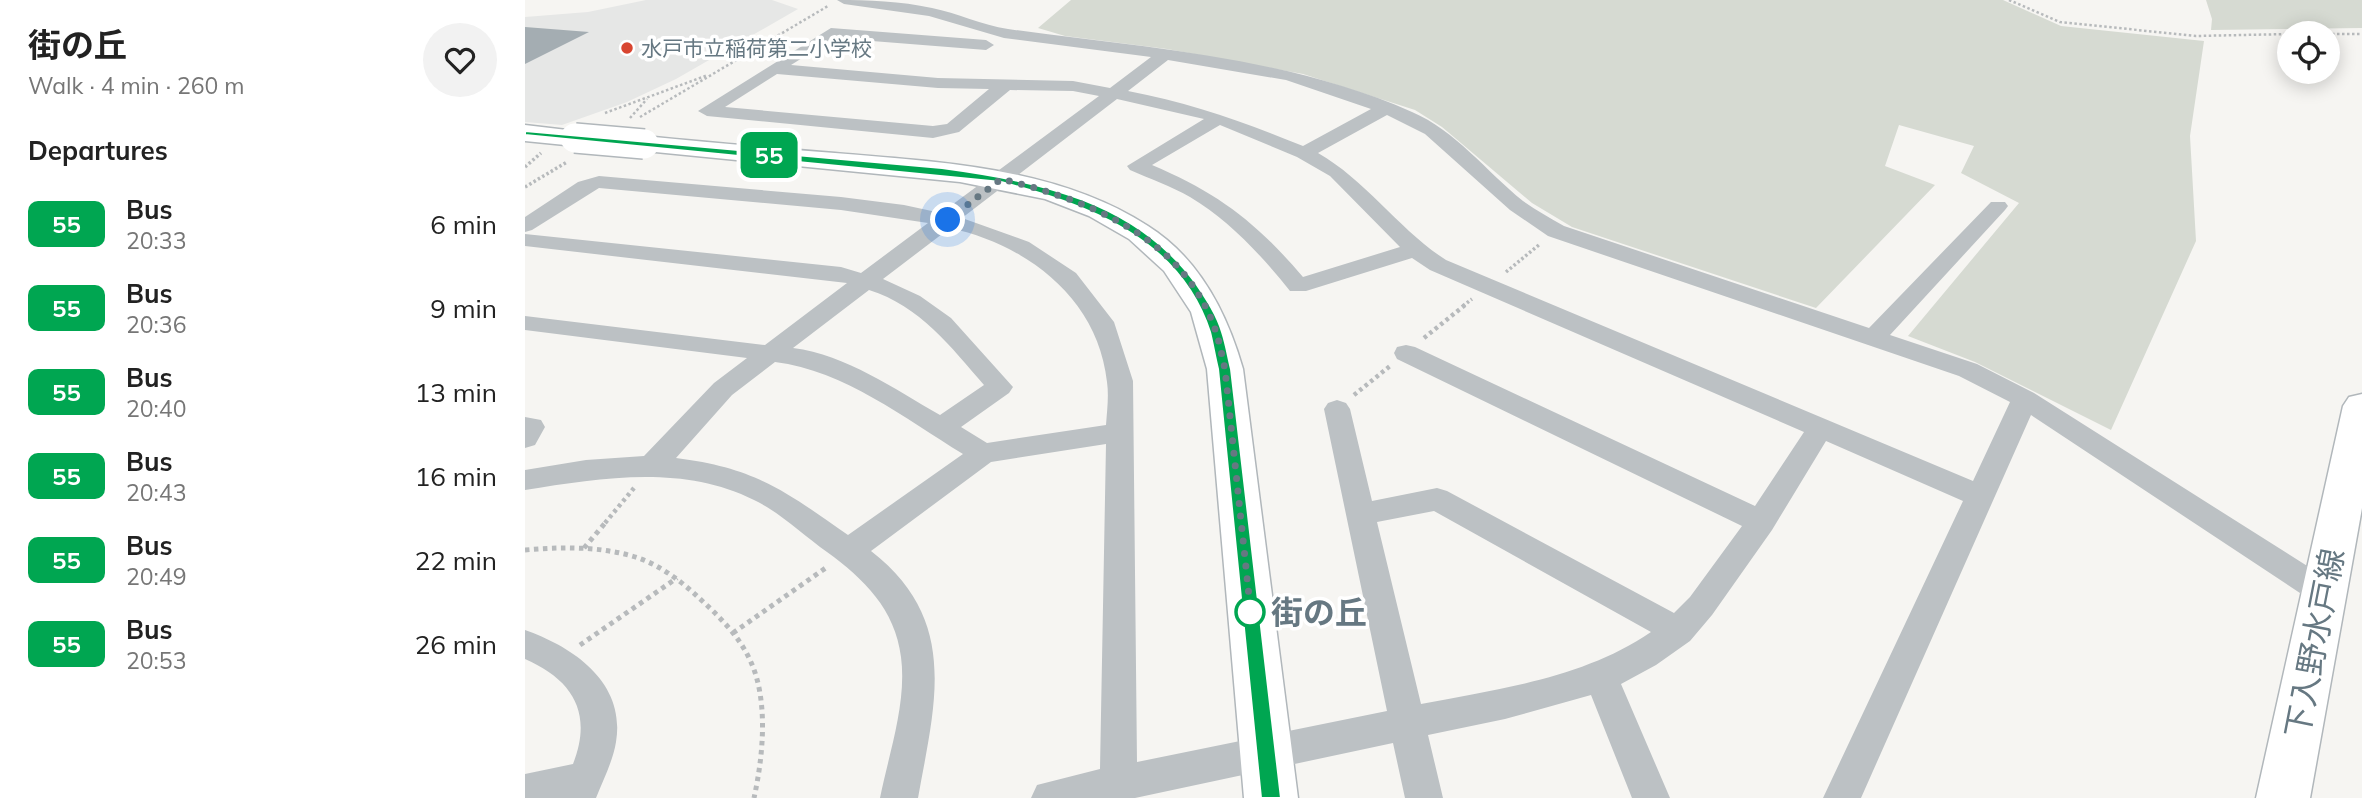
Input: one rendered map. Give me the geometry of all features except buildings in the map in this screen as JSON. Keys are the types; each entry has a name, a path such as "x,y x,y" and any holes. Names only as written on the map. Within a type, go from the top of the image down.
{"street":[{"path":"844,0 919,10 995,39"},
{"path":"1005,85 953,128 933,132 707,111 831,33 1086,42 1289,75 1386,108 1431,130 1517,206 1556,231 1968,370 2025,399 2323,592"},
{"path":"938,83 995,39"},
{"path":"653,465 723,390 1164,55"},
{"path":"774,69 938,83 1073,86 1115,93 1219,118 1304,153 1337,172 1415,250 1437,265 1980,496"},
{"path":"1304,153 1386,108"},
{"path":"1219,118 1137,166 1197,193 1242,225 1272,254 1298,286 1415,250"},
{"path":"525,133 573,149 644,144 1001,179 1065,196 1116,218 1155,245 1175,263 1204,305 1216,332 1225,369 1264,754 1271,798"},
{"path":"525,226 593,182 879,209 948,220 997,234 1054,265 1092,302 1107,327 1117,355 1121,432 1119,783"},
{"path":"1874,338 1998,206"},
{"path":"525,240 841,274 901,295 943,323 1000,387 942,427"},
{"path":"525,323 806,358 852,376 983,453"},
{"path":"1406,353 1761,522"},
{"path":"1842,798 2025,399"},
{"name":"下入野水戸線","path":"2283,798 2362,406"},
{"path":"1337,409 1425,798"},
{"path":"525,426 531,426 525,438"},
{"path":"1050,798 1505,703 1601,677 1644,655 1678,631 1700,606 1761,522 1821,428"},
{"path":"849,551 983,453 1121,432"},
{"path":"525,480 610,467 653,465 705,472 736,480 766,493 849,551 881,577 899,598 912,629 919,659 917,695 899,798"},
{"path":"1362,514 1437,499 1678,631"},
{"path":"525,644 560,659 584,683 598,708 600,738 581,789 525,792"},
{"path":"1601,677 1651,798"}],"path":[{"path":"649,98 631,116 626,126 838,0"},
{"path":"2009,0 2060,22 2196,36 2277,34"},
{"path":"2340,34 2362,34"},
{"path":"597,116 717,72"},
{"path":"525,187 573,149"},
{"path":"525,167 531,162"},
{"path":"1337,409 1556,231"},
{"path":"583,549 653,465"},
{"path":"525,550 583,549 645,560 677,578 733,633 756,674 761,726 754,798"},
{"path":"733,633 849,551"},
{"path":"560,659 677,578"}],"shaded area":[{"name":"水戸市立稲荷第二小学校","path":"646,0 772,0 798,9 676,79 627,102 562,125 525,122 525,17 588,12"},
{"path":"1071,0 2003,0 2061,26 2204,41 2190,136 2196,241 2111,430 1975,362 1908,336 2019,203 1961,173 1974,146 1899,125 1885,166 1935,185 1816,308 1572,227 1532,203 1442,127 1415,110 1303,74 1167,49 1065,36 1038,28"},
{"path":"2206,0 2362,0 2362,28 2340,28 2340,21 2277,21 2277,29 2211,30 2212,19"}],"bus line":[{"name":"55","path":"525,133 942,171 1001,179 1065,196 1096,209 1116,218 1155,245 1175,263 1204,305 1216,332 1225,369 1264,754 1271,798"}],"place":[{"name":"水戸市立稲荷第二小学校","path":"627,48"},
{"name":"街の丘","path":"1250,612"}],"route":[{"path":"948,220 1001,179 1034,187 1065,196 1116,218 1155,245 1175,263 1190,282 1216,332 1225,369 1251,615 1250,612"}]}
